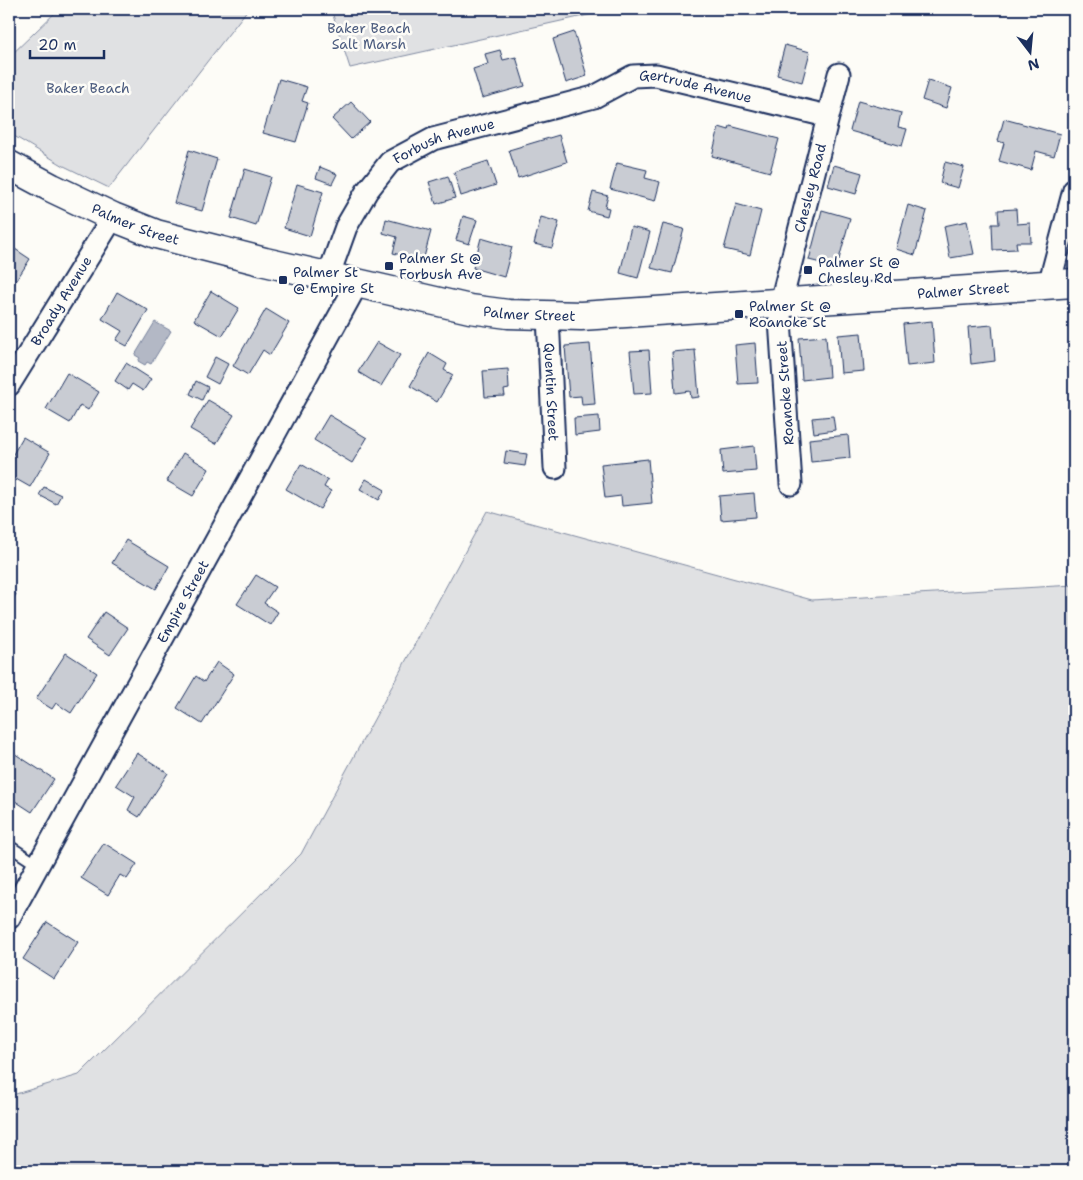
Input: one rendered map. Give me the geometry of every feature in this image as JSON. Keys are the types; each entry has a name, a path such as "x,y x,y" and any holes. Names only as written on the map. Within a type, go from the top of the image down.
{"street":[{"name":"Gertrude Avenue","path":"568,103 594,97 633,76 656,74 827,116"},
{"name":"Chesley Road","path":"781,302 839,74"},
{"name":"Forbush Avenue","path":"328,277 346,226 367,191 390,162 433,139 568,103"},
{"name":"Palmer Street","path":"9,165 113,217 156,234 357,284 470,309 508,314 581,316 1062,284"},
{"path":"1062,284 1074,190"},
{"name":"Broady Avenue","path":"9,385 113,217"},
{"name":"Empire Street","path":"9,918 357,284"},
{"name":"Roanoke Street","path":"781,302 780,320 791,484"},
{"name":"Quentin Street","path":"548,316 555,468"}],"lane":[{"path":"9,846 38,865"}],"green space":[{"name":"Baker Beach","path":"59,9 248,9 109,188 64,166 9,133 9,57"},
{"name":"Baker Beach Salt Marsh","path":"331,9 615,9 350,68"},
{"path":"487,511 812,600 1074,585 1074,1171 9,1171 9,1096 79,1075 301,854"}],"shaded area":[{"path":"155,322 171,331 151,364 147,362 145,365 138,361 140,358 135,355"}],"building":[{"path":"574,32 587,76 566,83 553,39"},
{"path":"785,45 810,52 802,82 777,75"},
{"path":"500,50 503,60 516,57 525,86 482,98 473,69 488,64 485,54"},
{"path":"279,79 307,87 302,101 308,103 296,142 263,133"},
{"path":"928,80 952,88 946,108 922,100"},
{"path":"858,101 901,113 898,127 907,129 902,146 850,131"},
{"path":"351,102 370,122 351,139 332,119"},
{"path":"1004,119 1060,134 1054,156 1036,151 1031,170 999,161 1004,143 998,141"},
{"path":"730,126 779,139 770,172 712,156 719,127 729,130"},
{"path":"559,135 567,162 518,178 509,150"},
{"path":"189,150 217,159 202,211 174,203"},
{"path":"488,161 496,185 461,196 454,172"},
{"path":"945,162 964,167 958,188 940,183"},
{"path":"617,163 647,170 645,178 660,182 655,201 610,189"},
{"path":"834,165 862,173 856,194 828,186"},
{"path":"320,167 337,174 332,184 316,178"},
{"path":"245,169 271,177 256,226 231,218"},
{"path":"448,176 455,198 436,204 429,182"},
{"path":"297,184 323,192 310,236 284,228"},
{"path":"593,192 608,196 605,207 609,208 607,216 588,211"},
{"path":"736,204 761,211 750,255 724,249"},
{"path":"908,205 927,211 915,255 896,249"},
{"path":"1016,209 1017,224 1030,223 1031,242 1016,242 1017,249 993,250 992,224 999,224 998,210"},
{"path":"822,210 850,218 837,267 809,260"},
{"path":"463,216 477,220 469,244 456,240"},
{"path":"541,217 559,222 552,248 534,244"},
{"path":"386,219 431,231 423,261 393,253 397,237 383,233"},
{"path":"967,221 974,254 950,258 944,226"},
{"path":"663,224 684,229 672,273 651,268"},
{"path":"631,227 650,232 638,278 620,273"},
{"path":"481,238 512,247 504,277 473,268"},
{"path":"9,245 30,259 10,290 9,289"},
{"path":"211,291 239,308 222,336 194,320"},
{"path":"117,292 148,310 127,346 116,340 122,331 102,319"},
{"path":"266,309 289,323 270,355 263,350 248,375 233,366"},
{"path":"1072,314 1074,314 1074,344"},
{"path":"932,321 935,363 907,366 903,324"},
{"path":"992,325 995,361 971,364 968,327"},
{"path":"861,333 864,371 841,373 838,335"},
{"path":"826,336 829,377 802,380 799,338"},
{"path":"377,342 400,355 381,386 358,372"},
{"path":"755,343 758,383 738,384 735,345"},
{"path":"590,344 595,404 582,405 581,396 569,397 565,346"},
{"path":"649,350 652,393 634,394 630,351"},
{"path":"695,350 699,397 691,398 690,391 675,393 672,352"},
{"path":"429,353 447,364 444,370 453,375 437,402 410,386"},
{"path":"215,357 228,364 218,384 205,377"},
{"path":"126,363 151,379 143,391 132,384 128,390 115,381"},
{"path":"508,369 509,389 504,390 505,396 485,397 483,371"},
{"path":"67,373 99,392 88,410 80,405 70,423 46,409"},
{"path":"196,381 208,387 202,400 190,394"},
{"path":"208,400 234,415 216,444 190,429"},
{"path":"329,415 367,438 352,463 314,440"},
{"path":"599,416 600,432 575,435 574,418"},
{"path":"833,416 835,430 814,433 812,418"},
{"path":"848,435 850,458 811,462 809,439"},
{"path":"23,437 50,453 30,487 9,475 9,461"},
{"path":"754,446 756,471 723,474 721,450"},
{"path":"506,451 527,454 525,466 504,463"},
{"path":"183,453 209,469 193,496 167,481"},
{"path":"648,459 652,503 622,506 621,496 605,498 601,464"},
{"path":"301,464 328,480 324,487 331,491 320,509 286,489"},
{"path":"366,479 385,490 379,500 360,489"},
{"path":"44,487 61,495 56,504 39,495"},
{"path":"754,493 756,517 721,520 719,496"},
{"path":"9,522 14,525 9,534"},
{"path":"126,540 169,566 156,589 112,563"},
{"path":"256,575 275,587 264,603 278,612 270,625 237,604"},
{"path":"9,590 16,594 9,607"},
{"path":"104,612 128,628 110,655 86,639"},
{"path":"66,653 97,673 71,713 56,703 52,709 36,699"},
{"path":"217,662 234,674 202,724 177,708 196,676 204,682"},
{"path":"9,750 54,779 32,812 9,797"},
{"path":"137,753 168,773 139,817 128,810 135,797 116,785"},
{"path":"104,843 137,864 127,879 120,875 108,895 81,878"},
{"path":"47,922 78,942 54,979 23,959"}],"place":[{"name":"Palmer St @ Forbush Ave","path":"389,266"},
{"name":"Palmer St @ Chesley Rd","path":"808,270"},
{"name":"Palmer St @ Empire St","path":"283,280"},
{"name":"Palmer St @ Roanoke St","path":"739,314"}]}
